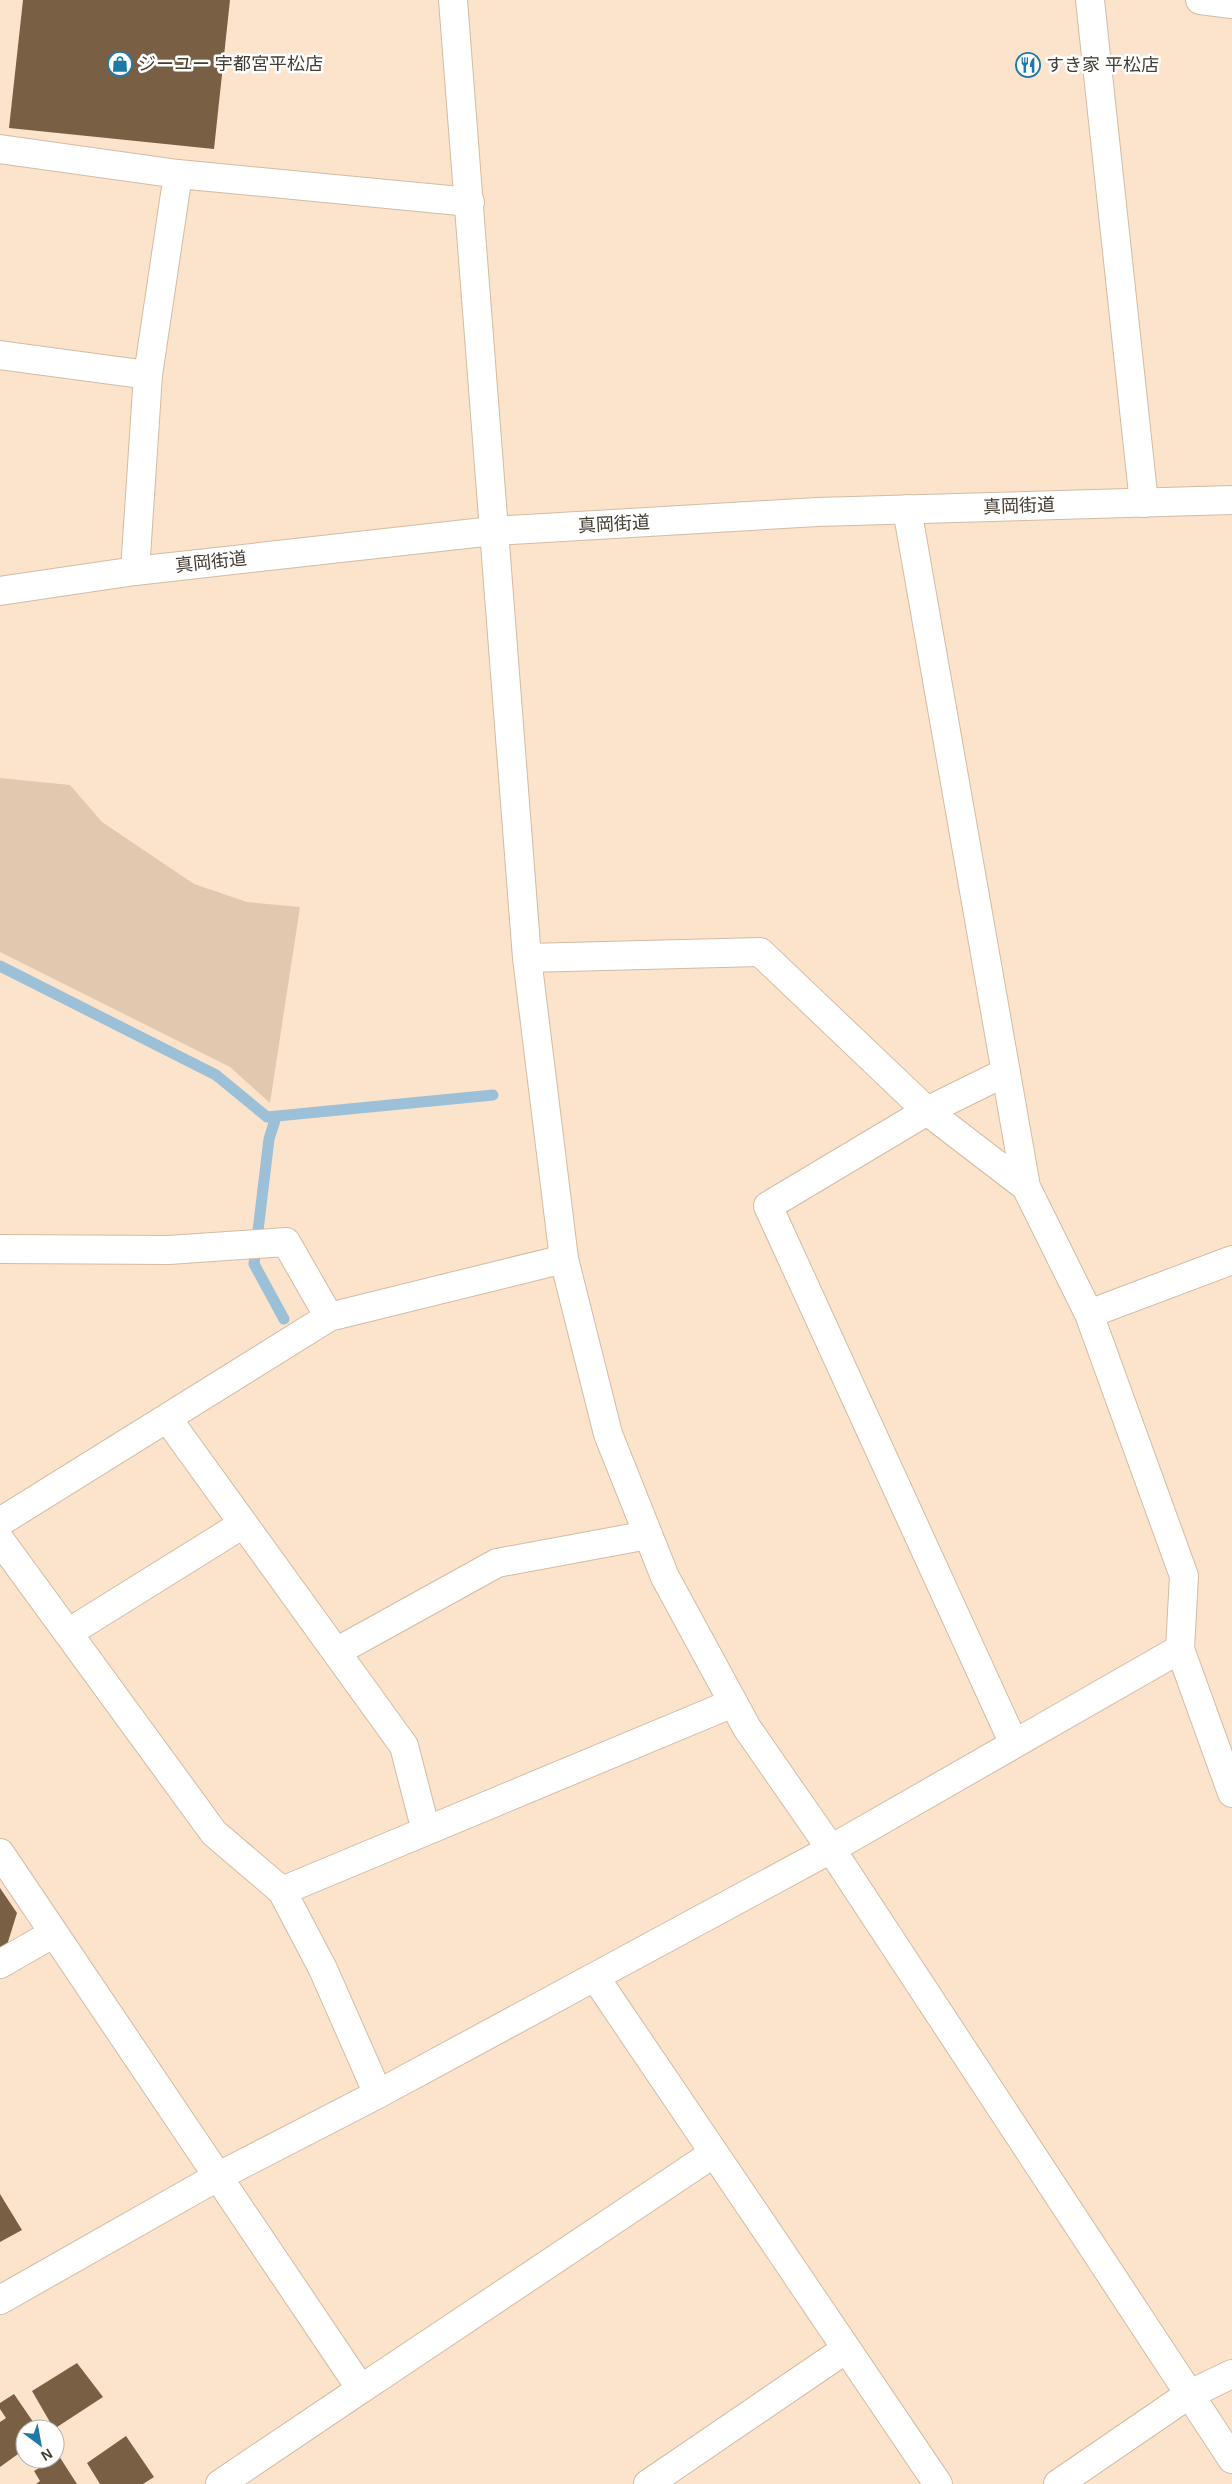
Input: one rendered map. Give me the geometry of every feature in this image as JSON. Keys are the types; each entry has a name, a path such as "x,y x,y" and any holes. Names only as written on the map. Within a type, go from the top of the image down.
{"street":[{"path":"453,0 527,958 564,1259 608,1434 665,1577 747,1728 831,1849 1188,2395 1232,2459"},
{"path":"1090,0 1144,503"},
{"path":"1200,0 1232,4"},
{"path":"0,149 178,174 470,202"},
{"path":"135,571 148,375 178,174"},
{"path":"0,355 148,375"},
{"name":"真岡街道","path":"0,590 135,571 493,531 808,512 1232,500"},
{"path":"907,509 1026,1187 1089,1314 1184,1576 1180,1649 1232,1793"},
{"path":"527,958 760,952 927,1111 1026,1187"},
{"path":"1006,1072 927,1111 768,1206 1014,1744"},
{"path":"0,1249 169,1250 286,1242 328,1317"},
{"path":"0,1522 328,1317 564,1259"},
{"path":"1089,1314 1232,1260"},
{"path":"167,1418 404,1746 426,1831"},
{"path":"68,1633 243,1524"},
{"path":"336,1652 497,1563 648,1535"},
{"path":"0,1540 214,1833 282,1891 324,1969 378,2094"},
{"path":"0,2300 217,2177 378,2094 831,1849 1180,1649"},
{"path":"282,1891 733,1703"},
{"path":"0,1853 360,2389"},
{"path":"0,1964 54,1933"},
{"path":"595,1977 938,2484"},
{"path":"220,2484 714,2153"},
{"path":"648,2484 846,2349"},
{"path":"1058,2484 1188,2395 1232,2374"}],"shaded area":[{"path":"0,778 70,785 102,822 194,884 247,902 300,907 270,1103 230,1067 0,952"}],"building":[{"name":"ジーユー 宇都宮平松店","path":"23,0 230,0 214,149 9,128"},
{"path":"0,1888 17,1913 7,1945 0,1949"},
{"path":"0,2194 22,2230 0,2242"},
{"path":"77,2363 103,2397 65,2422 65,2419 48,2419 32,2391"},
{"path":"14,2394 31,2419 15,2419 15,2456 0,2467 0,2422 6,2418 0,2409 0,2403"},
{"path":"126,2436 154,2477 143,2484 100,2484 87,2463"},
{"path":"65,2465 77,2484 36,2484 40,2481 34,2471 37,2469 65,2469"}],"waterway":[{"path":"0,966 216,1075 267,1117 493,1095"},
{"path":"276,1117 269,1139 254,1264 284,1319"}],"place":[{"name":"ジーユー 宇都宮平松店","path":"120,64"},
{"name":"すき家 平松店","path":"1028,65"}]}
